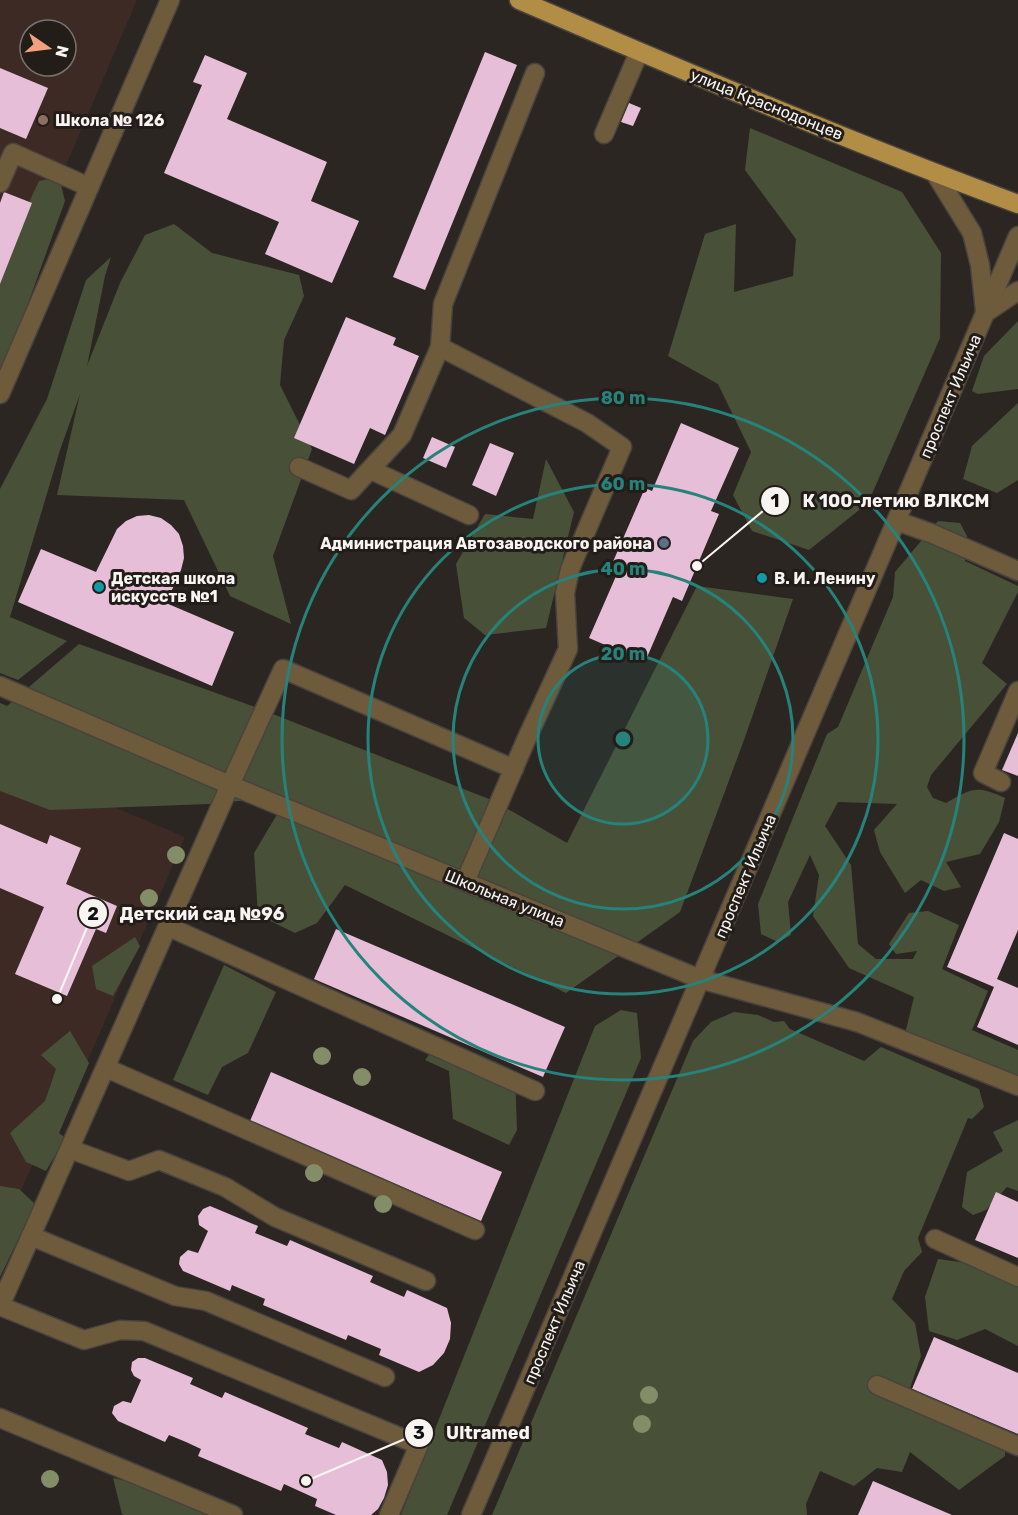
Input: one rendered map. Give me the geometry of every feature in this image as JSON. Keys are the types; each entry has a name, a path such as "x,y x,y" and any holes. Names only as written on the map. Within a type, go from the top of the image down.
{"main road":[{"name":"улица Краснодонцев","path":"519,0 936,174 1018,204"}],"street":[{"path":"0,393 170,0"},
{"path":"604,134 639,52"},
{"path":"299,467 351,490 402,435 440,347 443,304 535,73"},
{"path":"0,183 12,153 90,187"},
{"path":"936,174 972,233 980,266 985,313 1018,291"},
{"name":"проспект Ильича","path":"471,1515 1018,236"},
{"path":"440,347 586,423 622,447 570,569 565,593 568,649 465,882"},
{"path":"371,470 469,515"},
{"path":"897,521 1018,571"},
{"path":"389,1515 419,1445 144,1331 120,1330 84,1340 0,1306 283,669 513,769"},
{"name":"Школьная улица","path":"0,686 230,785 700,979 857,1022 1018,1086"},
{"path":"1001,782 983,773 1018,691"},
{"path":"169,927 535,1091"},
{"path":"106,1068 475,1230"},
{"path":"70,1149 129,1171 159,1160 225,1187 275,1217 426,1281"},
{"path":"31,1236 176,1296 206,1301 385,1377"},
{"path":"935,1239 1018,1277"},
{"path":"877,1384 1018,1446"},
{"path":"0,1418 233,1515"}],"shaded area":[{"name":"Школа № 126","path":"0,0 137,0 0,319"},
{"path":"0,759 185,837 44,1161 34,1161 13,1209 0,1203"}],"green space":[{"path":"750,128 902,192 941,253 940,338 868,503 809,550 752,531 733,495 751,452 718,384 668,356 705,234 736,224 734,292 793,276 796,239 745,170"},
{"path":"59,177 65,201 0,381 0,264 39,181"},
{"path":"174,224 212,253 299,275 304,296 284,340 280,385 312,449 273,556 291,624 230,596 184,500 57,495 80,394 60,450 10,617 67,641 18,680 0,673 0,489 47,399 86,280 111,257 87,366 120,283 145,235"},
{"path":"1018,321 1018,389 978,394 972,391 984,356"},
{"path":"1018,403 1018,480 997,493 963,479 972,446"},
{"path":"546,459 574,512 546,628 485,635 464,618 456,564 485,514 533,519"},
{"path":"938,521 960,523 967,536 965,561 1018,586 1018,592 982,663 1007,684 931,775 927,787 933,798 946,803 975,790 988,791 1005,798 999,822 980,854 946,862 961,887 944,891 921,880 905,893 880,852 874,830 897,804 838,802 825,826 851,865 858,944 876,959 913,959 917,951 896,954 889,944 909,913 928,911 959,925 942,969 988,991 972,1030 1018,1050 1018,1086 904,1038 914,997 849,968 813,916 819,875 810,855 788,902 791,935 778,942 761,934 758,904 827,734 838,727 893,597 895,572"},
{"path":"697,586 793,599 680,912 566,993 345,885 317,923 295,933 258,915 254,853 288,796 208,804 50,810 0,791 0,703 7,706 79,644 255,707 494,801 567,843"},
{"path":"135,937 140,946 113,996 96,989 92,966"},
{"path":"224,965 276,992 248,1053 222,1067 208,1095 173,1080"},
{"path":"621,1010 637,1013 641,1058 447,1515 401,1515 595,1026"},
{"path":"734,1012 758,1015 774,1022 784,1021 790,1029 864,1061 881,1047 979,1089 984,1107 972,1119 968,1118 918,1238 922,1252 904,1271 892,1299 915,1323 921,1356 909,1391 1005,1435 1005,1456 959,1490 910,1452 902,1472 877,1468 854,1486 820,1471 806,1504 807,1515 492,1515 693,1041 711,1022"},
{"path":"70,1031 89,1063 59,1133 65,1138 46,1171 26,1162 10,1133 45,1101 56,1069 41,1055"},
{"path":"438,1043 515,1075 517,1130 509,1145 453,1119 449,1071 425,1060"},
{"path":"1018,1120 1018,1191 1007,1187 986,1210 973,1215 962,1207 967,1172 1003,1151 993,1132"},
{"path":"0,1186 19,1189 35,1204 0,1277"},
{"path":"938,1259 1018,1270 1018,1346 985,1329 957,1340 929,1331 925,1297"},
{"path":"113,1478 140,1484 211,1515 124,1515"}],"building":[{"path":"485,52 517,65 425,290 393,277"},
{"path":"205,55 247,73 227,119 327,162 311,201 359,221 332,283 265,254 279,222 164,173 202,85 193,82"},
{"path":"0,68 18,76 18,78 24,78 48,88 26,139 0,128"},
{"path":"629,103 641,108 633,126 621,122"},
{"path":"4,192 32,203 0,284 0,203"},
{"path":"346,317 396,338 393,345 419,356 385,435 370,428 354,464 294,438"},
{"name":"Администрация Автозаводского района","path":"681,423 739,448 711,511 719,514 682,601 673,597 645,662 589,638 620,567 612,564 645,488 652,491"},
{"path":"432,437 455,447 446,468 423,458"},
{"path":"490,443 514,453 496,496 472,485"},
{"name":"Детская школа искусств №1","path":"149,515 161,518 171,525 179,534 183,546 184,558 181,570 166,603 234,632 212,686 18,602 41,549 96,572 117,529 126,521 137,516"},
{"path":"1018,733 1018,776 1002,770"},
{"path":"0,824 47,844 50,835 81,848 66,884 117,906 106,933 96,929 67,996 15,974 44,907 0,888"},
{"path":"1004,833 1018,839 1018,930 997,979 1018,988 1018,1045 977,1027 994,987 947,967"},
{"path":"336,929 565,1027 543,1077 314,979"},
{"path":"271,1072 502,1172 481,1221 250,1121"},
{"path":"996,1192 1018,1202 1018,1258 975,1240"},
{"path":"210,1206 258,1226 255,1233 287,1246 290,1240 373,1276 370,1282 404,1297 407,1290 447,1308 451,1323 450,1339 444,1353 433,1365 419,1372 379,1355 381,1349 348,1335 346,1340 263,1305 265,1299 232,1285 230,1291 183,1271 179,1264 180,1257 188,1250 198,1253 208,1231 199,1225 198,1216 203,1209"},
{"path":"934,1337 1018,1373 1018,1434 912,1389"},
{"path":"138,1358 145,1358 193,1378 190,1384 222,1398 225,1392 308,1428 305,1434 339,1448 342,1442 382,1460 387,1472 388,1485 378,1509 371,1515 336,1515 315,1506 317,1499 284,1484 281,1491 198,1456 201,1449 186,1442 169,1435 165,1442 118,1421 112,1413 114,1406 123,1401 131,1403 141,1380 134,1376 131,1370 132,1362"},
{"path":"873,1481 952,1515 858,1515"}],"place":[{"name":"Школа № 126","path":"43,120"},
{"name":"Администрация Автозаводского района","path":"664,543"},
{"name":"К 100-летию ВЛКСМ","path":"697,566"},
{"name":"В. И. Ленину","path":"762,578"},
{"name":"Детская школа искусств №1","path":"99,587"},
{"name":"Детский сад №96","path":"57,999"},
{"name":"Ultramed","path":"306,1481"}]}
